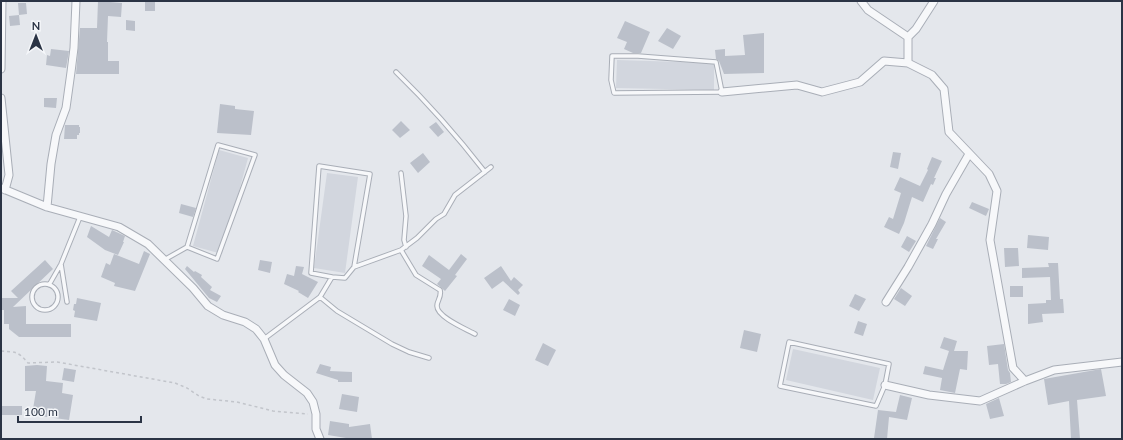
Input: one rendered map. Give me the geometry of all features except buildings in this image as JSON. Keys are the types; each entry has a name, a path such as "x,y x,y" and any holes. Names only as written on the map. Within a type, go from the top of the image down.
{"street":[{"path":"1,69 2,1"},
{"path":"47,207 56,135 66,108 74,48 76,1"},
{"path":"861,1 868,10 908,37"},
{"path":"908,63 908,37 916,29 934,1"},
{"path":"722,92 796,85 822,92 860,82 884,61 908,63 932,75 944,89 948,132 990,174 997,191 990,240 1013,368 1025,381"},
{"path":"1,98 9,175 3,189 47,207 119,227 148,244 193,288 208,306 223,315 245,322 256,329 264,339 275,365 284,375 307,392 313,402 316,414 316,429 320,439"},
{"path":"886,302 908,267 932,224 946,194 969,154"},
{"path":"885,385 929,395 980,401 1054,370 1122,362"}],"lane":[{"path":"612,56 716,62 722,92 614,93 611,80 612,56"},
{"path":"396,72 422,96 456,135 485,172"},
{"path":"164,260 187,247 218,145 255,154 217,259 187,247"},
{"path":"319,166 370,174 354,267 345,278 332,277 311,273 319,166"},
{"path":"354,267 406,247 436,219 444,214 456,195 491,167"},
{"path":"401,173 406,216 404,240 406,247"},
{"path":"49,285 61,264 80,217"},
{"path":"401,250 416,276 440,290 441,297 437,304 438,309 443,316 475,334"},
{"path":"61,264 67,302"},
{"path":"264,339 320,297 332,277"},
{"path":"41,285 49,285 55,290 57,298 56,302 47,309 35,306 32,298 34,290 41,285"},
{"path":"320,297 338,311 392,344 409,352 429,358"},
{"path":"789,342 889,364 885,385 876,406 780,386 789,342"}],"path":[{"path":"1,352 14,352 20,354 28,362 57,362 174,383 207,399 237,402 272,411 316,414"}],"shaded area":[{"path":"617,60 714,63 714,90 616,88"},
{"path":"219,150 248,158 222,254 193,246"},
{"path":"327,173 358,177 345,273 314,268"},
{"path":"793,349 880,368 873,400 786,380"}]}
